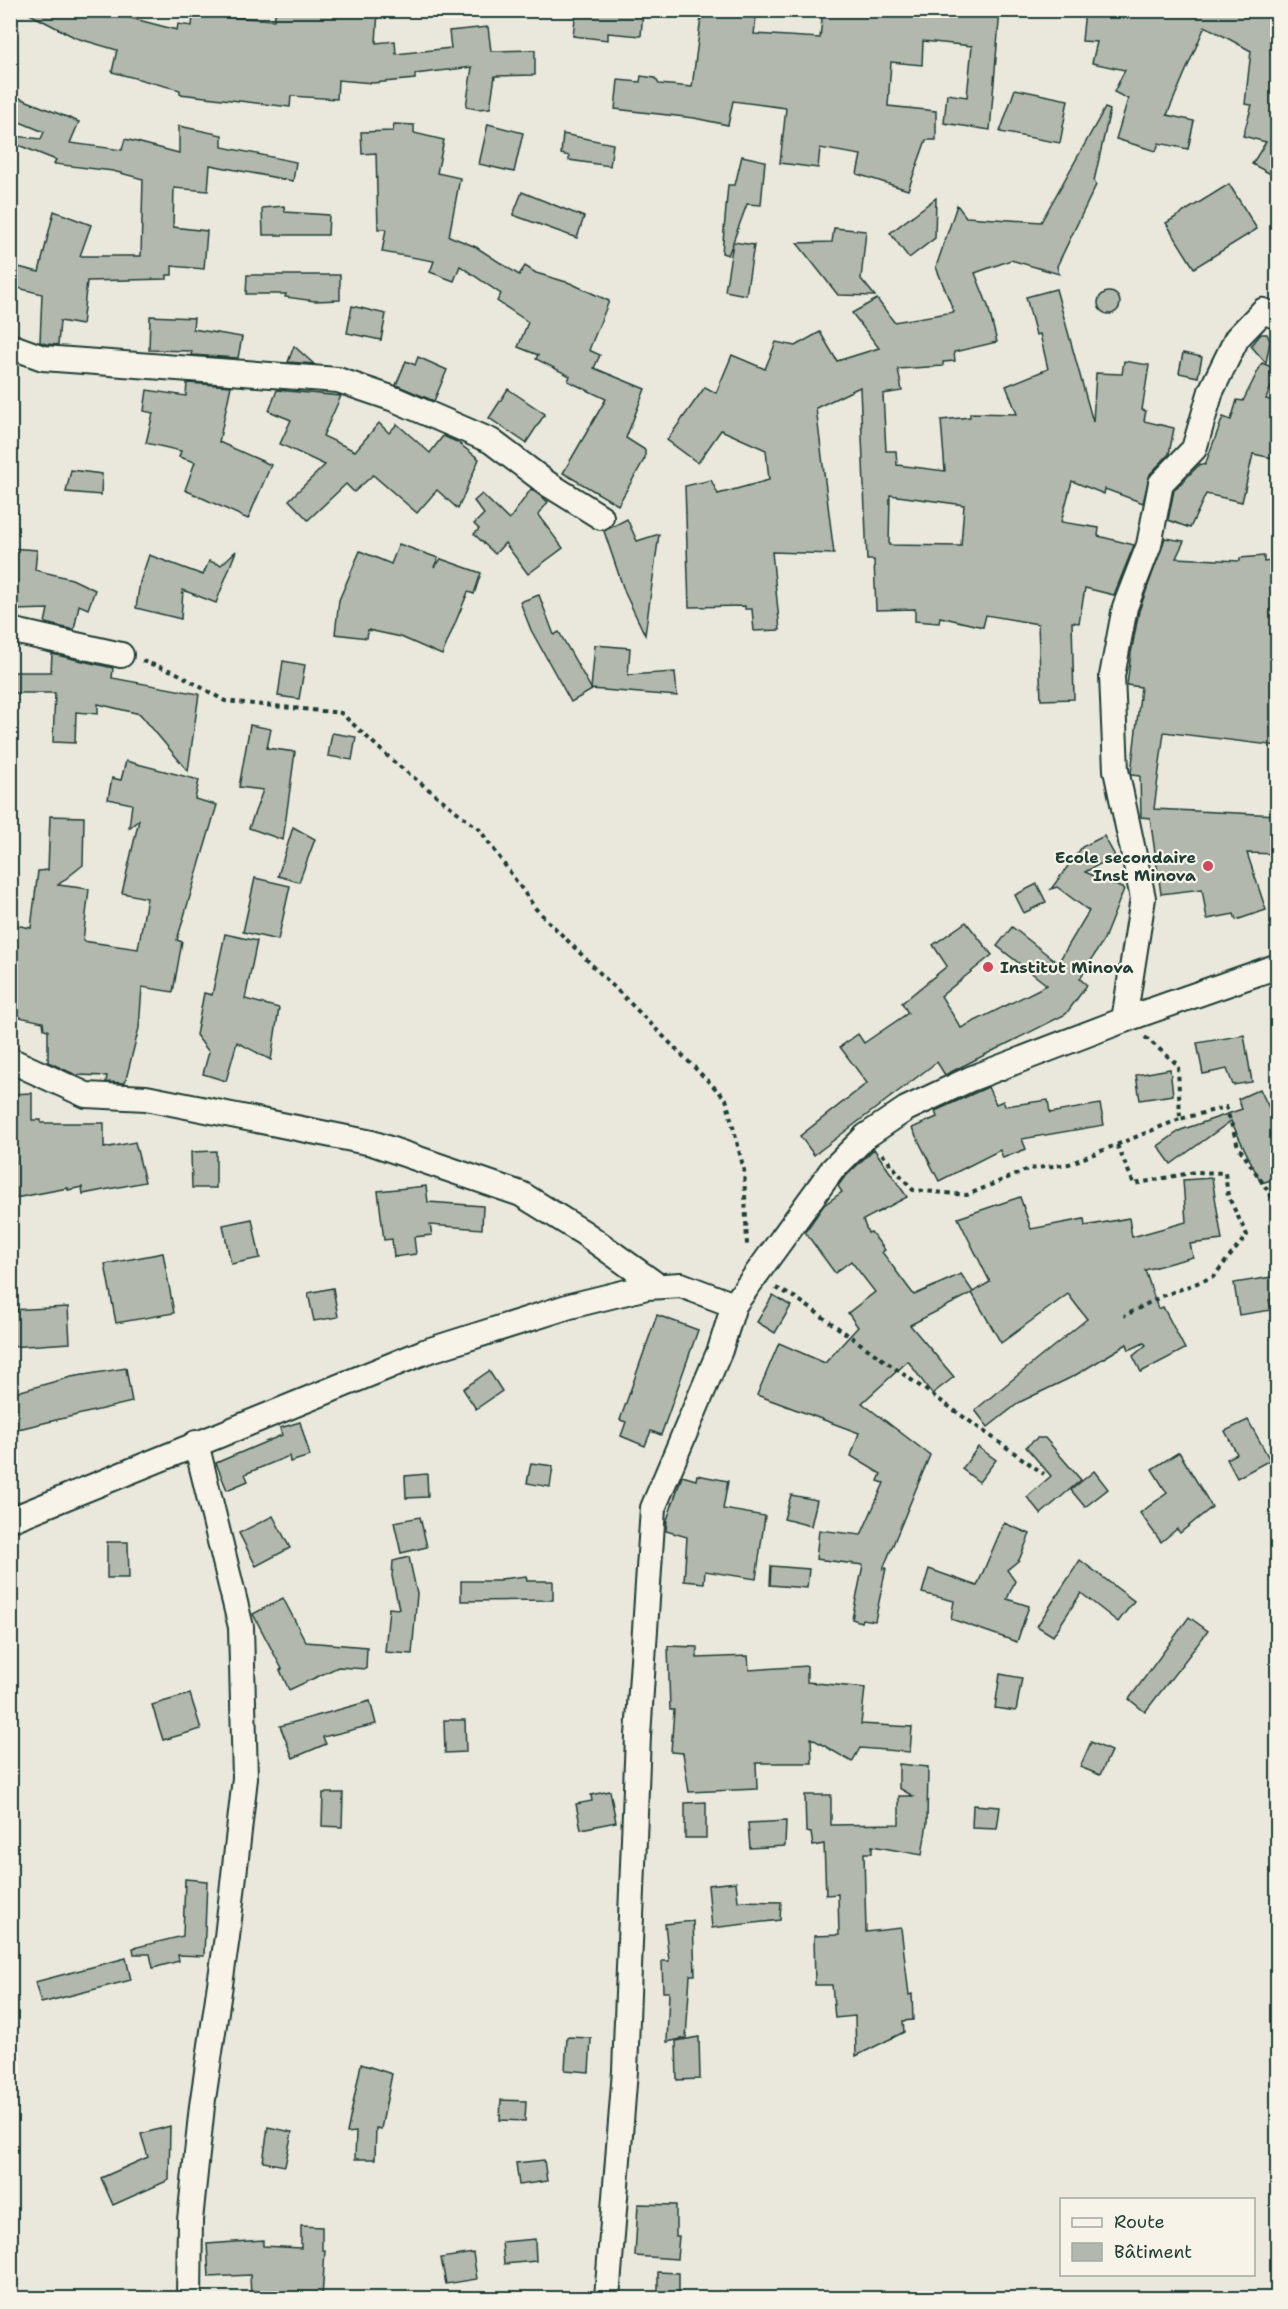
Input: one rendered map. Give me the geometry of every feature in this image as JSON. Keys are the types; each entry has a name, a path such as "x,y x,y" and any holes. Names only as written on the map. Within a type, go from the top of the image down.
{"street":[{"path":"1124,1020 1143,898 1116,770 1112,676 1125,607 1149,545 1161,483 1194,450 1211,391 1237,338 1263,311 1278,317"},
{"path":"10,346 43,358 338,380 394,399 491,441 548,484 601,517"},
{"path":"10,630 121,655"},
{"path":"608,2298 625,2071 638,1736 653,1508 720,1350 734,1305 752,1277 832,1170 866,1136 906,1109 970,1079 1124,1020 1278,966"},
{"path":"10,1060 86,1095 147,1098 372,1143 521,1194 584,1233 658,1286"},
{"path":"10,1520 424,1352 570,1306 658,1286 681,1285 734,1305"},
{"path":"189,2298 190,2220 202,2106 227,1937 245,1778 241,1627 196,1443"}],"path":[{"path":"121,655 175,672 225,701 341,713 394,762 480,830 536,909 726,1099 744,1170 746,1236 752,1277 796,1298 1044,1474"},
{"path":"1124,1020 1178,1065 1180,1119"},
{"path":"866,1136 913,1190 967,1195 1029,1169 1069,1164 1180,1119 1226,1107 1238,1146 1272,1197 1278,1200"},
{"path":"1118,1145 1134,1184 1195,1172 1225,1173 1227,1196 1247,1235 1213,1277 1160,1297 1124,1316"}],"building":[{"path":"22,10 100,10 177,30 178,24 192,26 193,15 274,20 276,10 378,10 376,43 395,41 396,54 451,48 449,31 488,27 491,51 535,50 535,75 495,76 490,108 477,109 466,107 472,67 415,74 415,79 373,83 338,80 337,99 291,96 290,107 180,94 180,90 112,72 117,50 76,38"},
{"path":"576,10 643,10 641,36 608,33 608,40 573,36"},
{"path":"702,10 757,10 754,34 820,38 823,10 1000,10 990,130 944,123 947,94 967,97 972,46 923,41 922,65 891,62 888,106 936,111 936,140 926,140 908,190 857,174 861,155 820,148 818,168 780,163 786,108 733,101 728,125 694,118 615,109 618,80 640,82 641,76 655,78 659,84 692,87"},
{"path":"1085,10 1278,10 1278,178 1252,164 1266,142 1243,136 1252,105 1245,104 1251,51 1205,26 1167,115 1194,121 1188,149 1159,143 1156,151 1116,139 1128,99 1114,92 1125,70 1092,63 1097,42 1082,41"},
{"path":"1015,89 1068,100 1060,143 1000,132"},
{"path":"10,94 79,122 70,143 122,150 125,139 179,153 179,126 222,135 222,147 296,162 293,181 210,165 208,191 174,188 173,227 207,231 204,269 172,266 172,275 167,275 167,279 87,281 82,325 60,321 58,345 46,344 40,342 42,294 10,286 10,265 39,272 54,211 91,225 80,256 141,256 143,179 113,171 54,164 56,160 13,143 15,136 41,139 44,132 10,118"},
{"path":"1105,108 1110,110 1094,181 1096,185 1057,266 1059,274 1011,260 975,273 988,306 997,342 954,352 955,361 943,362 943,366 898,369 902,391 883,394 886,451 896,451 897,465 945,471 941,420 970,417 970,413 1017,414 1006,386 1048,369 1040,334 1036,335 1026,297 1056,289 1093,422 1096,373 1122,374 1124,361 1149,365 1142,410 1146,411 1144,421 1174,428 1169,454 1150,474 1143,503 1105,489 1104,494 1072,481 1061,522 1099,528 1098,536 1134,545 1114,595 1085,588 1079,623 1072,622 1074,699 1041,700 1038,624 986,615 983,627 940,617 939,623 915,621 915,609 876,610 874,560 867,560 860,387 816,408 834,554 772,552 780,630 754,631 752,609 745,609 745,606 689,607 685,486 711,480 718,494 769,480 766,450 721,430 698,463 667,440 705,387 716,393 732,355 765,369 776,342 795,346 820,332 837,361 879,348 852,313 877,299 894,322 954,312 936,267 957,205 966,217 1041,222","holes":["890,495 964,505 961,546 889,545"]},
{"path":"394,124 414,125 414,133 444,140 437,173 460,178 449,236 476,247 519,275 525,266 536,273 570,283 609,301 589,350 600,355 594,368 645,389 626,438 645,450 645,458 618,505 563,473 606,399 568,381 570,376 536,359 538,355 518,347 528,322 497,301 501,294 460,266 454,281 430,272 434,261 382,252 386,229 378,229 376,153 362,154 361,132 393,131"},
{"path":"488,124 523,133 514,172 479,164"},
{"path":"563,134 613,144 610,166 569,160 569,156 561,154"},
{"path":"742,156 765,161 761,205 747,204 733,242 754,245 746,295 725,291 733,243 728,255 722,253 728,185 735,185"},
{"path":"1229,184 1257,229 1194,268 1166,223"},
{"path":"522,192 584,217 577,238 513,215"},
{"path":"936,198 935,238 909,258 890,233"},
{"path":"284,206 285,212 329,215 328,235 263,235 262,208"},
{"path":"834,228 866,231 861,279 875,296 838,295 797,243 832,242"},
{"path":"247,275 340,275 340,300 315,301 285,297 286,294 246,294"},
{"path":"1109,292 1117,295 1120,303 1117,311 1109,314 1101,311 1098,303 1101,295"},
{"path":"352,306 386,314 381,340 347,333"},
{"path":"150,316 194,318 193,329 242,337 238,358 191,355 192,351 149,350"},
{"path":"1261,334 1267,334 1270,341 1266,363 1251,346"},
{"path":"294,346 314,364 288,362"},
{"path":"1183,353 1202,357 1198,377 1179,373"},
{"path":"418,357 447,370 434,401 396,385 406,361 415,365"},
{"path":"1262,363 1278,370 1266,399 1278,402 1278,459 1253,454 1242,502 1206,494 1190,528 1168,520 1174,490 1200,464 1205,465 1223,417 1231,420 1237,400 1243,401"},
{"path":"187,383 231,386 219,442 271,465 248,519 185,490 195,462 179,457 181,451 146,443 153,413 144,411 147,390 186,396"},
{"path":"508,389 545,414 526,443 489,418"},
{"path":"277,390 341,396 323,436 355,451 379,423 389,433 397,424 430,453 443,436 457,442 479,459 458,509 437,490 417,513 373,475 354,492 346,484 308,520 289,500 325,465 280,444 291,420 269,411"},
{"path":"71,470 102,474 101,495 66,492"},
{"path":"531,489 548,502 538,515 563,548 528,574 505,543 495,554 474,534 479,529 474,524 484,514 474,501 482,494 509,520"},
{"path":"627,519 637,541 659,534 645,635 625,593 604,531"},
{"path":"1165,538 1184,541 1176,558 1240,561 1240,558 1264,556 1264,562 1278,560 1278,746 1164,732 1154,809 1278,815 1278,854 1247,853 1266,910 1236,920 1234,914 1207,919 1202,889 1161,894 1150,818 1141,817 1140,776 1131,773 1141,687 1127,685 1131,653 1139,611"},
{"path":"399,544 438,558 434,567 441,559 481,573 474,594 468,592 442,655 401,637 368,630 367,638 335,634 339,600 360,551 391,564"},
{"path":"10,548 37,550 35,570 72,579 95,590 88,609 79,605 74,630 45,623 48,609 15,610 14,568 10,567"},
{"path":"236,551 216,603 183,590 181,619 136,608 140,582 149,555 203,575 209,561 221,565"},
{"path":"539,595 554,635 559,632 592,690 571,702 531,630 520,602"},
{"path":"595,645 630,648 628,675 675,672 677,696 591,689"},
{"path":"52,654 113,668 112,678 199,694 188,771 140,714 98,704 98,714 76,712 75,743 53,742 55,693 13,693 13,672 51,672"},
{"path":"283,661 305,665 299,699 278,696"},
{"path":"250,725 271,729 267,748 295,752 283,840 249,828 263,790 239,787"},
{"path":"332,733 356,737 352,760 328,756"},
{"path":"126,761 199,780 195,799 217,805 177,940 182,942 173,992 142,987 139,1028 125,1083 106,1082 107,1076 76,1075 48,1062 48,1030 44,1029 43,1022 10,1015 10,924 31,928 38,871 48,870 50,816 84,817 83,865 58,885 89,889 83,941 138,949 147,898 122,893 139,820 129,828 132,804 108,799 112,778 121,780"},
{"path":"293,827 315,839 299,882 278,876"},
{"path":"1104,836 1115,856 1085,872 1124,889 1104,939 1080,979 1087,985 1066,1014 945,1075 937,1062 814,1155 800,1136 867,1083 840,1047 858,1034 864,1043 908,1013 902,1003 947,966 933,945 966,922 992,955 941,996 961,1028 1047,985 997,946 1012,927 1058,963 1089,911 1057,887 1051,889 1082,847"},
{"path":"255,878 290,886 278,940 243,932"},
{"path":"1037,884 1046,902 1024,913 1015,895"},
{"path":"225,934 257,941 245,999 279,1008 271,1060 237,1042 226,1081 203,1074 209,1052 196,1035 204,993 212,995"},
{"path":"1244,1035 1252,1082 1233,1085 1227,1069 1203,1074 1197,1043"},
{"path":"1170,1069 1173,1095 1140,1100 1136,1075"},
{"path":"988,1087 996,1104 1003,1101 1005,1106 1048,1100 1050,1113 1100,1104 1104,1125 1022,1139 1026,1149 1003,1158 1000,1150 939,1181 912,1128 937,1117 935,1111"},
{"path":"1260,1089 1278,1127 1278,1178 1261,1183 1231,1121 1171,1164 1158,1146 1181,1130 1242,1109 1238,1099"},
{"path":"32,1093 32,1120 41,1120 41,1123 104,1123 104,1148 135,1142 145,1182 83,1194 82,1187 10,1199 10,1094"},
{"path":"874,1149 907,1197 863,1220 868,1233 871,1232 885,1250 882,1252 914,1295 961,1274 973,1292 990,1282 958,1218 1020,1197 1031,1229 1084,1219 1085,1226 1129,1218 1132,1237 1186,1222 1183,1180 1212,1178 1222,1240 1190,1244 1193,1257 1145,1270 1158,1309 1163,1307 1185,1349 1141,1372 1133,1356 1146,1345 1144,1343 1129,1350 1127,1344 1074,1376 1020,1402 988,1427 975,1410 1087,1319 1068,1294 1001,1343 972,1293 910,1325 954,1377 932,1394 908,1361 862,1403 930,1455 883,1569 886,1568 875,1621 862,1619 861,1622 852,1619 863,1565 816,1559 819,1530 861,1535 884,1483 878,1481 881,1474 851,1456 859,1433 757,1395 779,1343 825,1363 858,1327 848,1313 875,1292 851,1261 835,1273 805,1232 824,1205 842,1192 838,1186 843,1179"},
{"path":"216,1151 216,1188 192,1188 191,1152"},
{"path":"426,1186 428,1202 483,1206 482,1229 430,1225 432,1235 414,1237 416,1254 394,1257 392,1239 384,1240 378,1191"},
{"path":"252,1219 260,1258 231,1264 223,1225"},
{"path":"163,1253 174,1313 116,1323 105,1264"},
{"path":"1278,1276 1278,1297 1269,1300 1272,1310 1239,1315 1234,1283"},
{"path":"333,1288 338,1317 314,1321 308,1293"},
{"path":"773,1295 791,1306 775,1333 757,1322"},
{"path":"68,1307 70,1343 10,1347 10,1310"},
{"path":"657,1315 698,1330 661,1435 651,1431 645,1446 621,1436 626,1422 620,1420"},
{"path":"126,1368 132,1402 10,1431 10,1394 71,1377"},
{"path":"489,1371 502,1391 476,1409 463,1389"},
{"path":"1248,1420 1270,1460 1237,1478 1227,1459 1237,1454 1225,1431"},
{"path":"300,1422 310,1456 290,1462 289,1456 245,1474 248,1481 227,1490 216,1463 282,1435 280,1428"},
{"path":"1037,1438 1045,1438 1081,1480 1041,1514 1027,1497 1051,1476 1026,1447"},
{"path":"978,1447 996,1460 979,1482 962,1469"},
{"path":"1179,1452 1212,1507 1180,1533 1177,1529 1161,1542 1140,1513 1167,1493 1152,1469"},
{"path":"531,1463 553,1466 550,1487 527,1483"},
{"path":"1094,1471 1108,1489 1085,1507 1071,1490"},
{"path":"427,1474 428,1497 406,1498 405,1476"},
{"path":"697,1475 728,1481 723,1509 765,1516 756,1579 705,1571 704,1583 684,1581 687,1537 666,1531 667,1520 682,1476 696,1480"},
{"path":"791,1495 817,1500 811,1526 784,1519"},
{"path":"273,1516 290,1548 256,1566 239,1533"},
{"path":"420,1517 427,1547 401,1553 394,1522"},
{"path":"1004,1523 1030,1534 1019,1560 1007,1570 1015,1581 1007,1599 1029,1606 1017,1642 951,1619 954,1601 922,1593 929,1569 977,1586"},
{"path":"107,1542 128,1542 129,1578 107,1578"},
{"path":"409,1557 417,1594 412,1654 385,1652 389,1608 399,1609 392,1576 393,1561"},
{"path":"1080,1560 1134,1601 1118,1622 1081,1593 1053,1636 1037,1626"},
{"path":"771,1566 809,1569 807,1588 770,1585"},
{"path":"526,1576 527,1581 553,1581 553,1600 461,1601 461,1581 501,1581 501,1579"},
{"path":"283,1598 306,1642 367,1647 366,1669 338,1667 289,1690 280,1670 282,1669 253,1614"},
{"path":"1189,1617 1208,1631 1145,1712 1129,1699"},
{"path":"668,1646 697,1647 697,1658 748,1656 749,1670 807,1666 807,1682 865,1688 861,1724 912,1727 910,1752 860,1748 852,1762 811,1738 812,1763 756,1763 757,1789 689,1792 683,1753 671,1752 674,1710 670,1710"},
{"path":"1000,1674 1022,1678 1016,1711 995,1708"},
{"path":"190,1694 201,1729 163,1740 152,1705"},
{"path":"370,1701 376,1724 323,1737 326,1744 293,1758 280,1726"},
{"path":"444,1720 465,1720 466,1752 445,1753"},
{"path":"1091,1742 1111,1751 1100,1775 1080,1767"},
{"path":"899,1764 928,1767 927,1823 922,1855 872,1846 872,1853 864,1853 866,1932 901,1928 909,1995 912,1994 913,2020 903,2021 904,2032 856,2056 855,2016 835,2018 832,1985 815,1985 814,1936 839,1935 838,1894 826,1895 824,1844 813,1846 811,1833 806,1832 805,1795 831,1795 831,1825 899,1824 899,1796 913,1796 899,1788"},
{"path":"610,1791 616,1822 581,1829 576,1804 592,1801 591,1795"},
{"path":"323,1793 343,1793 342,1827 322,1826"},
{"path":"706,1802 706,1838 685,1838 685,1803"},
{"path":"973,1805 1000,1807 997,1829 972,1828"},
{"path":"786,1821 785,1846 750,1848 748,1823"},
{"path":"185,1879 207,1881 204,1956 178,1955 179,1961 153,1968 150,1954 134,1954 133,1948 183,1936"},
{"path":"736,1882 738,1901 781,1902 780,1920 712,1928 708,1885"},
{"path":"693,1921 695,1975 690,1975 686,2038 667,2042 669,1992 663,1992 662,1961 669,1961 665,1924"},
{"path":"126,1958 131,1980 41,2003 35,1982"},
{"path":"567,2037 591,2038 589,2072 565,2070"},
{"path":"699,2037 700,2079 677,2080 676,2041"},
{"path":"361,2064 392,2074 381,2129 376,2128 375,2159 355,2159 356,2132 347,2133"},
{"path":"501,2100 526,2101 525,2121 500,2120"},
{"path":"170,2126 169,2180 113,2205 101,2178 148,2157 141,2134"},
{"path":"268,2127 292,2132 285,2166 263,2162"},
{"path":"544,2160 547,2181 519,2185 516,2163"},
{"path":"638,2204 676,2205 676,2236 679,2236 677,2259 635,2256"},
{"path":"301,2226 322,2227 322,2250 325,2250 322,2298 251,2298 250,2275 209,2277 207,2244 263,2240 263,2246 301,2248"},
{"path":"535,2239 536,2261 504,2264 502,2242"},
{"path":"473,2253 477,2279 446,2284 441,2258"},
{"path":"658,2272 679,2273 679,2298 658,2298"}],"place":[{"name":"Ecole secondaire Inst Minova","path":"1208,866"},
{"name":"Institut Minova","path":"988,967"}]}
